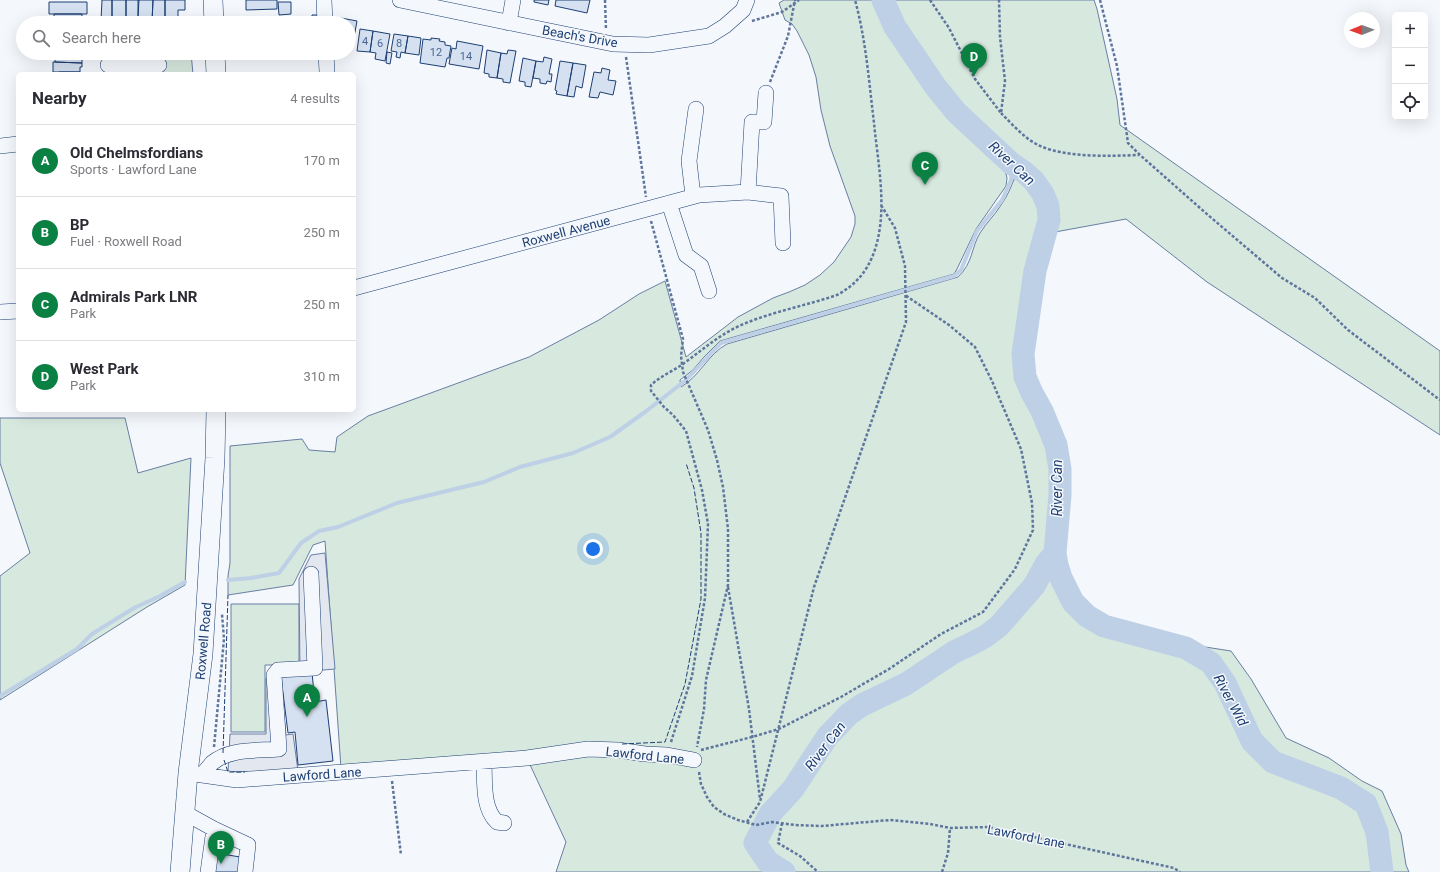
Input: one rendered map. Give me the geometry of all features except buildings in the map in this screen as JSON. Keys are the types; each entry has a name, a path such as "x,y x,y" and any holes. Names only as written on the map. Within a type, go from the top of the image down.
{"main road":[{"path":"213,0 214,16"},
{"path":"215,60 216,72"},
{"name":"Roxwell Road","path":"180,872 185,813 195,774 215,458 216,412"}],"street":[{"path":"324,0 325,16"},
{"name":"Beach's Drive","path":"400,0 613,44 649,45 709,36 725,26 743,10 747,0"},
{"path":"509,23 513,0"},
{"path":"326,60 327,72"},
{"path":"106,64 159,64"},
{"path":"748,192 752,122 764,122 766,94"},
{"path":"693,196 689,161 696,109"},
{"path":"0,146 16,144"},
{"name":"Roxwell Avenue","path":"356,287 699,195 748,192 781,196 783,243"},
{"path":"669,203 686,255 701,266 709,292"},
{"path":"0,312 16,311"},
{"path":"195,774 222,757 238,752 279,749 274,675 278,670 315,668 311,574"},
{"name":"Lawford Lane","path":"195,774 237,780 484,762 528,758 588,749 618,750 666,755 694,760"},
{"path":"484,762 488,808 492,818 497,822 504,823"},
{"path":"185,813 248,845 245,872"},
{"path":"208,872 214,829"}],"path":[{"path":"605,0 607,36 613,44"},
{"path":"766,94 788,36 795,0"},
{"path":"750,22 782,12 799,0"},
{"path":"666,755 692,676 705,598 708,524 702,490 686,431 651,391 651,385 657,379 682,365 716,339 739,326 772,314 837,295 855,283 862,275 873,255 879,229 881,204 866,57 862,29 855,0"},
{"path":"930,0 949,28 975,79 1001,113 1015,127 1037,144 1052,150 1095,156 1140,155"},
{"path":"999,0 1000,37 1005,82 1001,113"},
{"path":"1100,0 1117,66 1128,143 1208,215 1282,278 1315,298 1348,330 1440,400"},
{"path":"747,822 760,802 814,587 906,322 905,266 895,228 881,204"},
{"path":"728,585 706,680 704,709 696,751 779,729 841,697 889,669 941,634 983,612 1015,569 1033,530 1032,503 1021,449 992,381 975,347 949,324 905,296"},
{"path":"682,365 684,376 708,430 722,480 728,529 728,585 748,709 760,802"},
{"name":"Lawford Lane","path":"694,760 699,769 701,784 714,807 724,814 756,825 772,822 822,826 890,820 930,824 950,828 988,827 1174,868 1180,872"},
{"path":"391,769 401,855"},
{"path":"782,823 778,843 800,856 818,872"},
{"path":"942,872 948,853 950,828"}],"shaded area":[{"path":"784,0 1094,0 1117,99 1120,125 1440,351 1440,435 1207,282 1126,219 1055,232 1041,275 1035,307 1031,346 1032,371 1035,382 1051,412 1061,439 1066,464 1067,488 1063,556 1065,575 1074,590 1091,611 1104,620 1120,626 1186,644 1231,651 1251,679 1286,738 1329,758 1362,781 1382,791 1401,834 1406,865 1409,872 556,872 566,842 525,754 341,768 325,541 313,545 293,585 228,595 230,563 230,446 302,439 309,450 335,452 337,437 368,416 529,357 599,320 639,294 665,281 686,357 738,317 773,298 805,285 820,275 834,262 851,237 855,224 855,216 830,146 821,110 816,77 809,55 797,31 792,24 785,20 779,3","holes":["1015,158 1041,177 1049,188 1057,207 1058,220 1055,232 1038,229 1041,210 1038,199 1029,186 1017,176 1015,177 1003,202 980,233 969,261 963,272 958,277 727,344 714,353 694,377 681,387 680,380 693,370 720,341 954,274 976,229 1006,186 1007,178 1005,170"]},
{"path":"111,60 145,60 145,66"},
{"path":"164,60 192,60 193,72 114,72 115,71 162,67"},
{"path":"0,418 125,418 138,473 191,458 185,585 147,607 0,700 0,576 30,553 0,463"},
{"path":"325,553 335,669 300,672 299,579 311,555"},
{"path":"231,604 299,604 299,665 265,665 265,732 231,732"},
{"path":"280,677 286,735 293,734 298,771 228,772 230,734 266,734 266,678"}],"waterway":[{"name":"River Can","path":"784,872 768,862 755,843 770,814 793,789 827,737 849,714 862,705 906,684 954,652 986,636 999,626 1034,586 1046,564 1055,553 1060,495 1060,469 1056,445 1042,411 1025,377 1023,354 1035,271 1049,220 1048,206 1043,194 1034,181 1012,164 956,112 935,86 895,27 883,0"},
{"path":"228,580 279,573 301,543 319,531 338,527 397,503 484,482 520,467 573,453 610,437 686,380 721,343 954,276 961,270 977,231 1002,200 1011,180 1012,164"},
{"name":"River Wid","path":"1055,553 1061,578 1073,602 1087,616 1104,626 1186,648 1211,663 1225,683 1252,741 1273,762 1341,788 1366,804 1377,832 1382,872"},
{"path":"0,696 77,649 92,634 134,608 185,582"}],"fence":[{"path":"622,744 665,742 685,684 701,599 701,533 694,488 686,463"},
{"path":"223,753 228,595"},
{"path":"224,760 228,772 245,772"}],"place":[{"name":"West Park","path":"974,76"},
{"name":"Admirals Park LNR","path":"925,185"},
{"name":"Old Chelmsfordians","path":"307,717"},
{"name":"BP","path":"221,864"}]}
